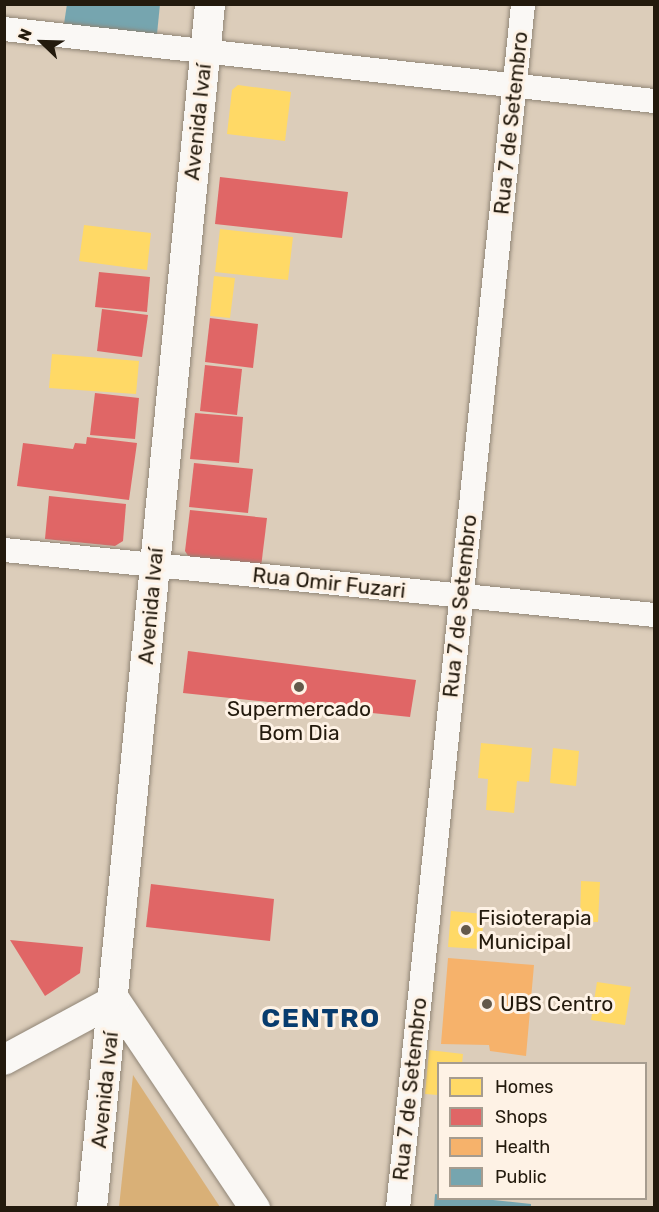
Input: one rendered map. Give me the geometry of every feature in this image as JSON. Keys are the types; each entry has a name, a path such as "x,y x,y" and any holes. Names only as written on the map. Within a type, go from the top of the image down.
{"street":[{"name":"Avenida Ivaí","path":"92,1208 115,999 210,4"},
{"name":"Rua 7 de Setembro","path":"398,1208 523,4"},
{"path":"4,29 206,49 515,89 654,101"},
{"name":"Rua Omir Fuzari","path":"4,550 654,615"},
{"path":"4,1060 115,999 255,1208"}],"shaded area":[{"path":"133,1075 220,1207 119,1207"}],"building: Homes":[{"path":"238,85 291,92 285,141 227,134 232,90"},
{"path":"84,225 151,233 147,270 79,261"},
{"path":"220,229 293,237 288,280 215,272"},
{"path":"214,276 235,278 230,318 210,316"},
{"path":"52,354 139,361 136,394 49,388"},
{"path":"481,743 532,748 529,782 517,781 514,813 486,810 488,779 478,778"},
{"path":"553,748 579,751 576,786 550,783"},
{"path":"581,881 600,882 598,922 580,922"},
{"name":"Fisioterapia Municipal","path":"451,911 484,914 481,949 448,947"},
{"path":"597,982 631,987 625,1025 591,1020"},
{"path":"429,1050 463,1054 462,1062 437,1062 437,1095 425,1094"}],"building: Shops":[{"path":"220,177 348,192 342,238 215,224"},
{"path":"99,272 150,277 147,312 95,307"},
{"path":"102,309 148,315 142,357 97,351"},
{"path":"210,318 258,324 253,368 205,362"},
{"path":"205,365 242,369 237,415 200,411"},
{"path":"95,393 139,398 135,439 90,435"},
{"path":"195,413 243,417 239,463 190,459"},
{"path":"87,437 137,443 129,500 17,486 23,443 73,449 75,443 86,444"},
{"path":"194,463 253,469 248,513 189,507"},
{"path":"49,496 126,504 123,541 115,546 45,539"},
{"path":"190,510 267,518 261,567 190,559 185,551"},
{"name":"Supermercado Bom Dia","path":"188,651 416,680 410,717 183,693"},
{"path":"151,884 274,899 270,941 146,927"},
{"path":"10,940 83,947 80,973 45,996"}],"building: Health":[{"name":"UBS Centro","path":"448,958 534,965 526,1056 490,1051 489,1045 441,1044"}],"building: Public":[{"path":"67,4 160,4 157,34 64,24"},
{"path":"435,1194 437,1194 437,1200 493,1200 531,1204 531,1208 434,1208"}],"place":[{"name":"Supermercado Bom Dia","path":"299,687"},
{"name":"Fisioterapia Municipal","path":"466,930"},
{"name":"UBS Centro","path":"487,1004"}],"district":[{"name":"CENTRO","path":"321,1019"}]}
